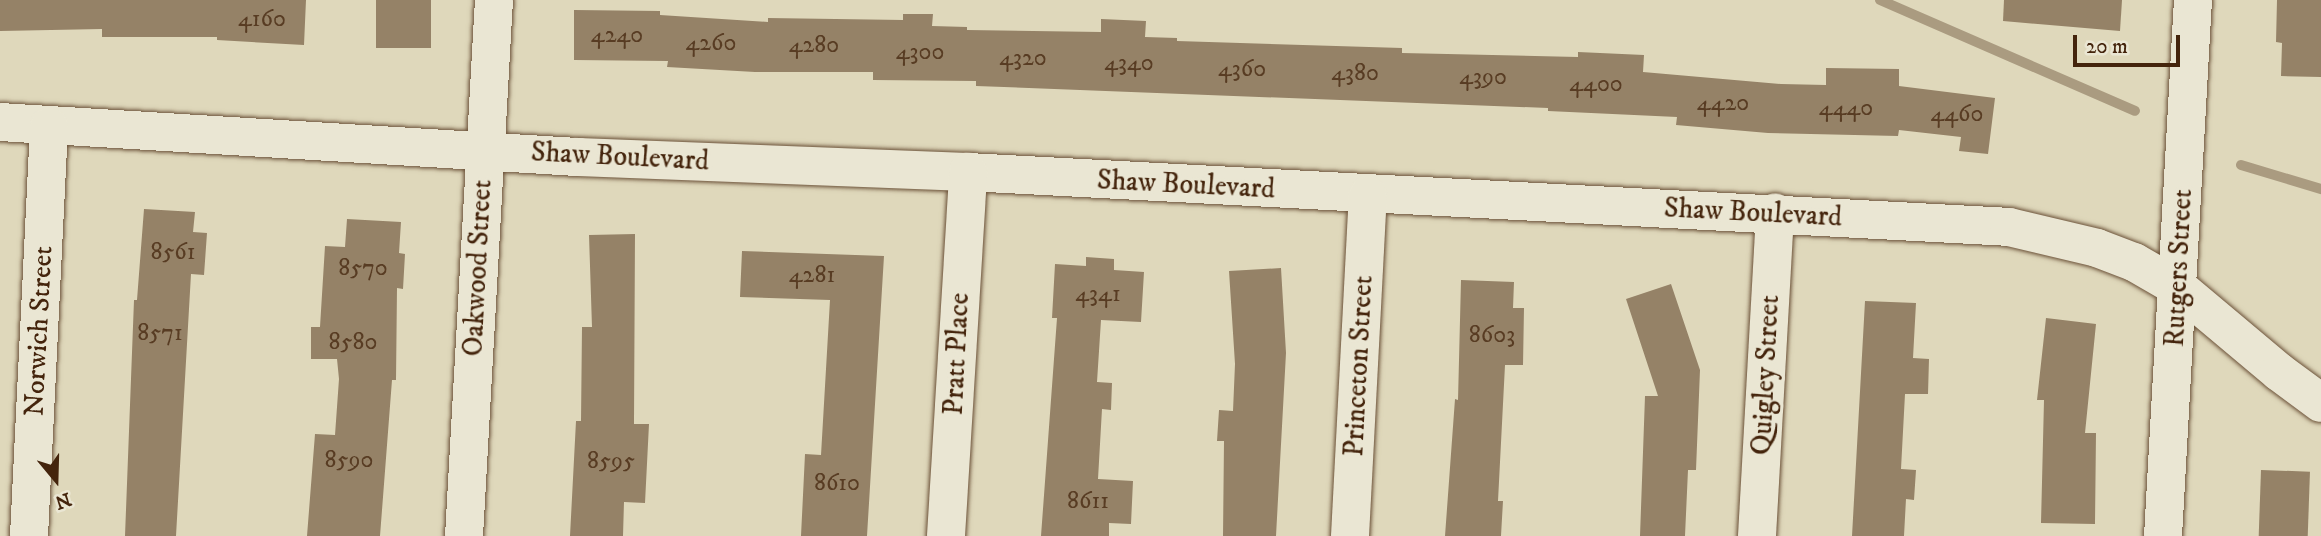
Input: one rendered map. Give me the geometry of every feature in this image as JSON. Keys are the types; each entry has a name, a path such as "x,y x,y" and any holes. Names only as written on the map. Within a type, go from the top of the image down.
{"street":[{"name":"Oakwood Street","path":"464,536 495,0"},
{"name":"Rutgers Street","path":"2163,536 2179,288 2193,0"},
{"name":"Shaw Boulevard","path":"0,122 485,149 578,157 968,172 1368,195 1774,213 2009,228 2097,248 2134,262 2179,288 2279,372 2321,402"},
{"name":"Norwich Street","path":"29,536 49,126"},
{"name":"Pratt Place","path":"946,536 968,172"},
{"name":"Princeton Street","path":"1350,536 1368,195"},
{"name":"Quigley Street","path":"1757,536 1774,213"}],"building":[{"path":"0,0 306,0 304,45 217,40 217,37 102,37 102,29 0,31"},
{"path":"376,0 431,0 431,48 376,48"},
{"path":"2004,0 2122,0 2120,31 2003,21"},
{"path":"2277,0 2321,0 2321,77 2281,76 2282,43 2276,42"},
{"path":"574,10 660,11 660,15 768,22 768,18 903,20 903,14 933,14 932,26 967,27 967,30 1101,32 1101,19 1146,21 1145,37 1177,38 1177,41 1402,48 1402,53 1578,57 1578,52 1644,55 1643,72 1781,84 1826,85 1826,68 1899,69 1899,86 1995,98 1988,154 1959,151 1961,137 1899,130 1898,136 1768,133 1676,125 1677,117 1548,111 1548,108 976,86 976,81 873,80 873,72 755,72 667,67 668,61 574,60"},
{"path":"144,209 195,212 193,232 207,233 204,275 191,274 176,536 125,536 134,300 137,300"},
{"path":"347,219 401,222 399,253 405,254 403,289 397,288 396,380 392,380 380,536 307,536 315,434 335,435 339,379 337,359 311,359 311,327 320,327 325,246 345,247"},
{"path":"635,234 634,424 649,424 645,503 624,502 623,536 570,536 576,421 581,421 582,327 592,327 589,235"},
{"path":"742,251 884,256 867,536 801,536 805,454 821,455 830,300 740,297"},
{"path":"1086,257 1114,259 1114,270 1144,272 1141,322 1101,320 1097,382 1112,383 1111,410 1102,409 1098,479 1133,481 1131,524 1109,523 1109,536 1041,536 1057,318 1052,318 1055,264 1086,266"},
{"path":"1281,268 1286,353 1276,536 1223,536 1224,441 1217,441 1219,410 1233,411 1235,364 1229,271"},
{"path":"1461,280 1514,282 1513,308 1524,308 1523,365 1505,365 1498,501 1503,501 1501,536 1445,536 1455,399 1458,400"},
{"path":"1671,284 1700,370 1696,470 1688,470 1685,536 1640,536 1645,396 1658,396 1626,299"},
{"path":"1865,301 1916,303 1913,358 1929,359 1928,394 1905,394 1901,469 1916,470 1914,500 1906,499 1904,536 1852,536"},
{"path":"2046,318 2096,324 2085,433 2096,433 2095,524 2041,523 2044,400 2037,400"},
{"path":"2261,470 2310,472 2308,536 2259,536"}],"waterway":[{"path":"1880,0 2135,111"},
{"path":"2241,165 2321,189"}]}
